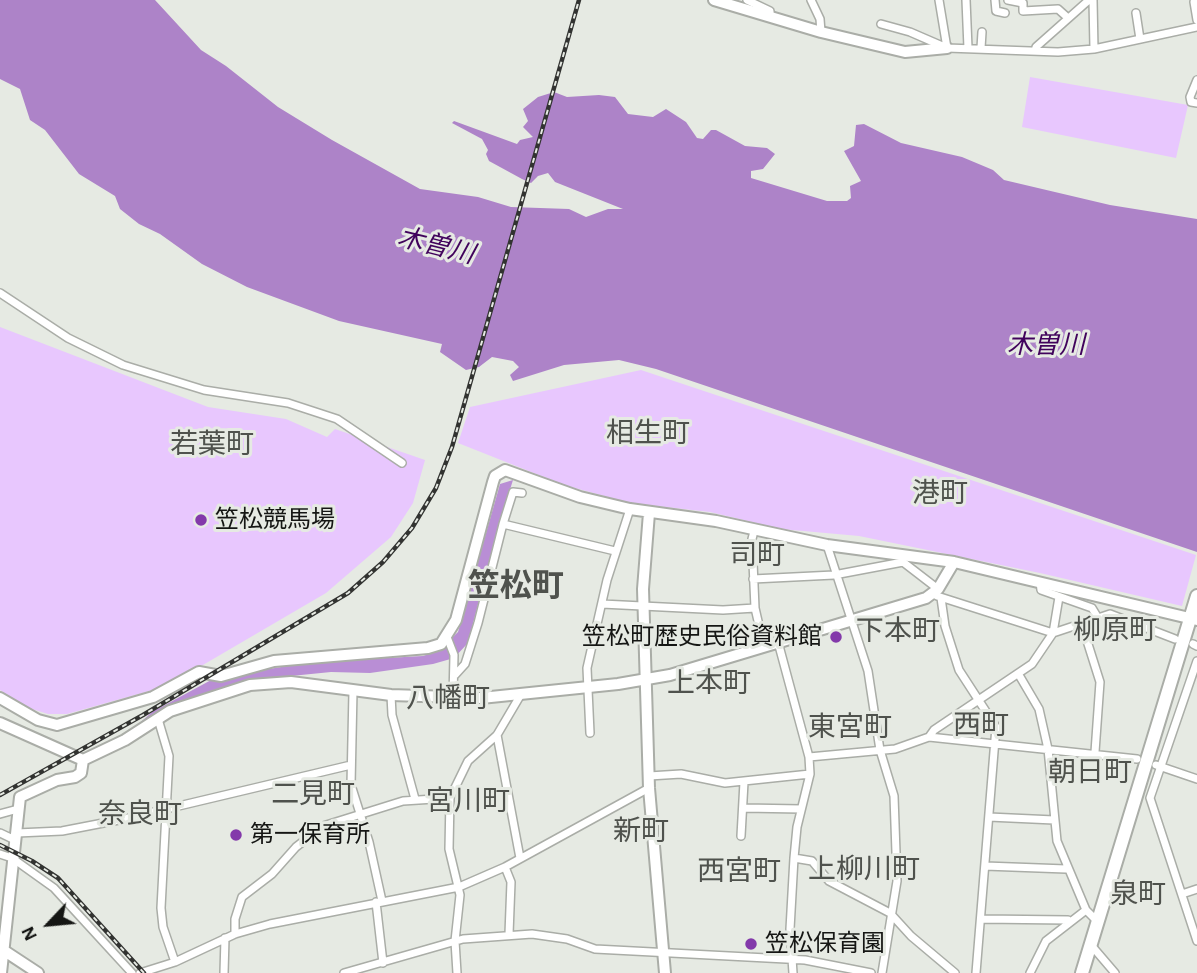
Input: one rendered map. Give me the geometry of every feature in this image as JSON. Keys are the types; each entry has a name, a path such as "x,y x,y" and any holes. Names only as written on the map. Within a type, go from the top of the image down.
{"main road":[{"path":"714,0 821,32 905,52 947,48"},
{"path":"0,698 38,720 57,724 153,696 199,672 221,676 274,661 428,648 441,644 456,620 493,482 505,470 580,497 630,509 716,521 827,545 954,562 1194,619"},
{"path":"649,513 643,607 648,679 649,788 665,973"},
{"path":"3,727 83,760 98,755 170,711 250,685 291,682 391,695 520,696 648,679 937,594 954,562"},
{"path":"1082,973 1194,619 1197,596"},
{"path":"1,973 1,949 20,797 82,773 83,760"},
{"path":"1,949 38,973"}],"street":[{"path":"747,0 770,11 770,16"},
{"path":"811,0 820,19 821,32"},
{"path":"939,0 947,48"},
{"path":"966,0 968,48"},
{"path":"995,0 996,11 1005,13"},
{"path":"1008,0 1023,3 1023,11 1058,9 1068,18"},
{"path":"1058,9 1059,0"},
{"path":"1036,51 1036,47 1091,0"},
{"path":"1091,0 1094,49"},
{"path":"1197,2 1197,20"},
{"path":"1136,13 1140,39"},
{"path":"881,24 910,32 947,48 1036,51 1094,49 1197,27"},
{"path":"981,48 982,32"},
{"path":"1197,80 1191,102 1197,103"},
{"path":"0,293 68,338 124,365 204,390 288,403 337,419 402,463"},
{"path":"455,675 465,664 478,623 513,492 522,493"},
{"path":"590,733 587,667 615,551 630,509"},
{"path":"503,524 615,551"},
{"path":"754,531 755,608 764,647"},
{"path":"827,545 834,575 868,671 880,750 894,796 897,821 897,881 882,973"},
{"path":"753,579 834,575 903,562 937,594 1053,633 1111,614 1175,639"},
{"path":"1040,582 1041,590 1092,608 1098,618"},
{"path":"937,594 959,670 996,727 976,973"},
{"path":"929,737 934,730 1019,675 1041,653 1053,633 1059,597"},
{"path":"602,604 755,608"},
{"path":"1082,625 1100,682 1095,752"},
{"path":"447,637 454,655 453,697"},
{"path":"778,642 809,757 810,774 794,858 791,961 793,973"},
{"path":"1197,661 1150,798 1197,942"},
{"path":"1019,675 1039,709 1048,749 1054,820 1066,869 1086,910 1098,922"},
{"path":"353,691 351,785 360,813 379,902 383,963"},
{"path":"391,695 392,715 415,799"},
{"path":"457,973 455,941 459,887 447,831 450,798 468,761 497,735 520,696"},
{"path":"158,719 169,756 163,927 175,962"},
{"path":"497,735 520,858"},
{"path":"809,757 880,750 929,737 1095,752 1137,759"},
{"path":"0,833 16,836 62,831 166,810 352,765"},
{"path":"1159,766 1197,779"},
{"path":"649,776 681,774 724,783 810,774"},
{"path":"741,836 744,782"},
{"path":"140,973 175,962 235,934 301,916 459,887 505,867 649,788"},
{"path":"235,934 236,919 247,892 272,874 296,847 323,826 415,799 450,798"},
{"path":"0,814 18,808"},
{"path":"744,808 802,809"},
{"path":"989,817 1054,820"},
{"path":"0,854 12,858 54,888 132,973"},
{"path":"794,858 812,861 829,881 890,913 911,936 955,973"},
{"path":"985,866 1066,869"},
{"path":"505,867 511,882 509,934"},
{"path":"1182,894 1197,889"},
{"path":"1030,973 1046,941 1068,920 1086,910"},
{"path":"981,919 1068,920"},
{"path":"344,973 368,970 455,941 509,934 567,939 595,949 805,960 871,973"},
{"path":"225,938 225,973"},
{"path":"1091,945 1115,973"}],"shaded area":[{"path":"1030,77 1188,105 1176,158 1022,127"},
{"name":"笠松競馬場","path":"0,327 208,407 286,419 327,437 335,429 425,460 413,503 391,537 326,593 167,686 67,714 48,714 29,708 0,690"},
{"path":"641,370 1196,555 1182,606 1040,573 859,536 781,529 710,512 630,503 564,485 458,443 470,407"},
{"path":"513,480 468,643 454,658 433,664 370,673 331,672 251,680 132,730 152,712 213,679 224,680 244,673 312,662 423,656 438,651 458,632 500,484"}],"water":[{"name":"木曽川","path":"0,0 155,0 201,50 278,107 332,140 420,189 478,197 511,207 569,209 586,217 608,209 623,209 555,182 548,173 538,176 531,183 522,179 489,161 486,154 488,150 482,139 452,123 454,121 517,144 520,140 533,137 523,127 528,121 523,109 538,97 554,92 567,97 615,97 628,114 653,117 666,109 686,122 697,138 703,139 711,130 716,130 745,146 767,148 775,154 763,169 751,171 751,178 827,201 847,201 851,198 850,186 861,181 844,151 854,146 856,125 864,124 901,143 962,157 993,170 1004,180 1110,205 1197,219 1197,552 656,369 619,360 564,365 513,381 510,375 519,367 513,361 492,357 479,367 466,370 440,352 442,344 339,321 247,287 202,264 160,234 139,224 120,209 115,196 79,174 45,130 30,120 20,89 0,79"}],"railway":[{"path":"0,795 143,715 348,593 383,562 412,528 436,488 452,447 579,0"},
{"path":"0,845 58,878 144,973"}],"place":[{"name":"笠松競馬場","path":"201,520"},
{"name":"笠松町歴史民俗資料館","path":"836,637"},
{"name":"第一保育所","path":"236,835"},
{"name":"笠松保育園","path":"751,944"}],"district":[{"name":"相生町","path":"648,434"},
{"name":"若葉町","path":"212,445"},
{"name":"港町","path":"940,494"},
{"name":"司町","path":"757,556"},
{"name":"笠松町","path":"516,586"},
{"name":"柳原町","path":"1115,631"},
{"name":"下本町","path":"898,632"},
{"name":"上本町","path":"709,684"},
{"name":"八幡町","path":"448,699"},
{"name":"西町","path":"981,726"},
{"name":"東宮町","path":"850,728"},
{"name":"朝日町","path":"1090,773"},
{"name":"二見町","path":"313,795"},
{"name":"宮川町","path":"468,802"},
{"name":"奈良町","path":"140,815"},
{"name":"新町","path":"641,832"},
{"name":"上柳川町","path":"864,870"},
{"name":"西宮町","path":"739,872"},
{"name":"泉町","path":"1138,895"}]}
